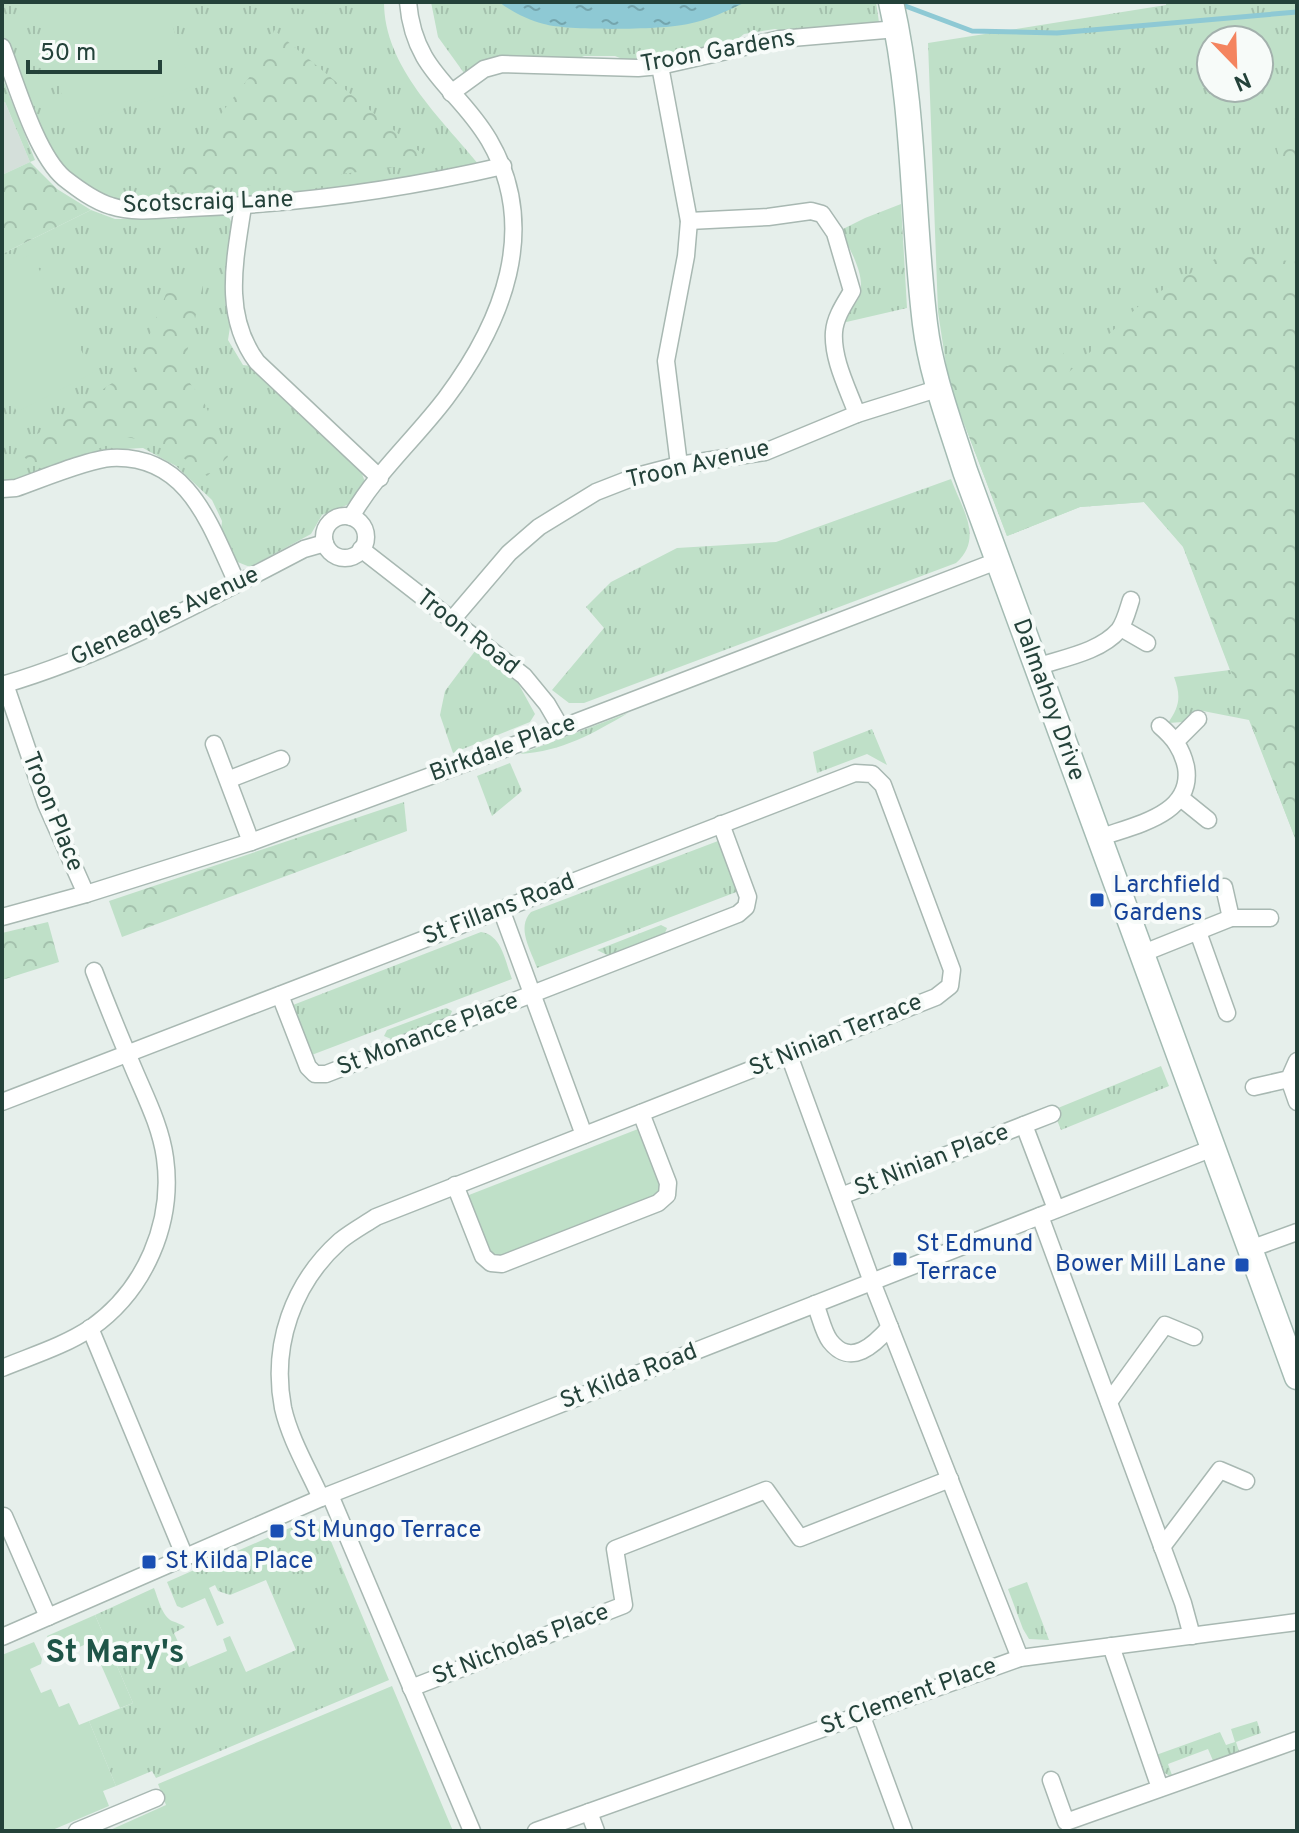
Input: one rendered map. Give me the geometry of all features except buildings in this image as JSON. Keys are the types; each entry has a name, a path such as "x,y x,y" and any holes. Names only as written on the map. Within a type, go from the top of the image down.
{"street":[{"name":"Gleneagles Avenue","path":"4,684 58,668 106,647 304,549 325,543 328,524 339,517 351,517 364,495 445,399 471,362 491,325 508,282 514,239 510,194 503,166 488,137 416,45 408,2"},
{"name":"Dalmahoy Drive","path":"891,2 908,110 925,327 940,388 997,561 1297,1377"},
{"name":"Troon Gardens","path":"451,93 484,69 502,64 601,68 660,66 780,39 897,29"},
{"name":"Scotscraig Lane","path":"2,47 45,154 62,176 87,195 112,207 142,210 243,206 386,190 503,166"},
{"path":"660,66 689,221 686,256 666,361 679,465"},
{"path":"243,206 234,268 233,303 246,347 257,362 380,478"},
{"path":"689,221 768,217 811,211 822,214 830,223 852,291 834,330 835,350 857,414"},
{"name":"Troon Avenue","path":"451,621 509,553 539,527 596,492 637,476 679,465 765,452 857,414 940,388"},
{"path":"2,489 16,488 108,458 143,460 171,474 190,490 237,583"},
{"path":"325,543 338,556 351,557 361,549 365,543 365,530 351,517"},
{"name":"Troon Road","path":"361,549 524,676 547,704 561,728"},
{"name":"Birkdale Place","path":"2,917 251,842 561,728 997,561"},
{"path":"1036,667 1095,647 1121,628 1131,600"},
{"path":"1121,628 1147,643"},
{"name":"Troon Place","path":"4,684 46,804 86,894"},
{"path":"1177,740 1198,719"},
{"path":"1099,838 1167,811 1182,799 1188,781 1185,761 1177,740 1160,726"},
{"path":"214,744 230,779 251,842"},
{"path":"230,779 281,759"},
{"name":"St Fillans Road","path":"2,1102 855,773 872,774"},
{"name":"St Ninian Terrace","path":"325,1497 295,1442 284,1409 280,1371 285,1329 297,1295 317,1264 342,1239 376,1217 936,997 950,986 952,970 883,785 872,774"},
{"path":"1182,799 1208,820"},
{"name":"St Monance Place","path":"280,995 308,1067 315,1074 326,1074 533,994 738,914 746,907 748,897 721,824"},
{"path":"1224,887 1231,918"},
{"name":"St Monance Place","path":"501,909 584,1135"},
{"path":"1141,954 1231,918 1270,918"},
{"path":"1198,932 1227,1013"},
{"path":"2,1368 67,1341 90,1328 116,1307 137,1282 153,1254 164,1211 167,1190 165,1157 157,1125 94,971"},
{"name":"St Ninian Place","path":"789,1055 872,1282"},
{"path":"1297,1061 1289,1079 1297,1102"},
{"path":"1254,1087 1289,1079"},
{"path":"455,1185 483,1256 491,1263 502,1264 658,1203 667,1195 668,1183 641,1113"},
{"name":"St Ninian Place","path":"841,1196 1052,1114"},
{"name":"St Ninian Place","path":"1024,1125 1048,1212 1109,1402 1192,1636"},
{"name":"St Kilda Road","path":"2,1637 325,1497 1213,1148"},
{"path":"1250,1249 1297,1232"},
{"path":"872,1282 1020,1658"},
{"path":"815,1304 830,1341 842,1351 858,1352 873,1347 890,1327"},
{"path":"1109,1402 1165,1325 1194,1337"},
{"path":"90,1328 185,1557"},
{"path":"1162,1547 1220,1470 1246,1481"},
{"name":"St Nicholas Place","path":"411,1688 624,1605 615,1549 766,1490 800,1538 950,1479"},
{"path":"325,1497 472,1831"},
{"path":"4,1516 48,1617"},
{"name":"St Clement Place","path":"536,1831 1020,1658 1297,1622"},
{"path":"1111,1646 1160,1788"},
{"path":"861,1714 904,1831"},
{"path":"1051,1780 1066,1822 1297,1740"},
{"path":"77,1831 156,1798"},
{"path":"589,1812 596,1831"}],"shaded area":[{"path":"2,95 30,162 2,175"}],"green space":[{"path":"2,2 384,2 387,26 404,70 432,110 480,166 385,184 242,201 143,205 116,202 90,189 49,151 2,32"},
{"path":"33,2 165,2 192,87 71,125"},
{"path":"261,2 330,2 328,14"},
{"path":"431,2 876,2 879,22 870,27 785,32 775,29 744,34 733,43 662,60 630,62 615,56 584,56 573,61 479,64 464,73 438,37"},
{"path":"1166,2 1297,2 1297,843 1249,720 1198,710 1183,722 1168,723 1178,701 1174,677 1230,670 1183,547 1144,502 1080,507 1007,536 949,384 938,312 928,43 1166,5"},
{"path":"274,30 432,162 164,194 266,56"},
{"path":"2,77 35,160 30,162 5,102 2,102"},
{"path":"1297,115 1297,172 1280,161 1276,145"},
{"path":"30,162 57,189 91,210 2,254 2,175"},
{"path":"901,204 907,308 842,323 858,300 861,280 841,230"},
{"path":"91,210 115,219 177,219 178,214 225,214 230,219 225,301 230,327 228,340 243,365 251,366 360,468 365,482 347,505 322,515 311,534 250,567 235,561 221,531 222,521 212,500 176,466 143,448 106,450 14,481 2,480 2,254"},
{"path":"1225,253 1297,262 1297,843 1183,546 1144,502 1080,507 1007,536 949,384 956,362 981,361 1007,366 1062,349 1069,372 1144,301"},
{"path":"31,254 93,373 17,412 2,383 2,269"},
{"path":"170,284 203,285 182,373 203,400 228,457 207,476 168,446 127,437 31,465 17,448 137,366"},
{"path":"951,479 970,533 969,544 956,563 584,703 569,703 552,690 604,628 586,607 611,582 677,548 776,542"},
{"path":"475,651 518,683 535,714 530,722 453,753 440,715 445,691"},
{"path":"628,713 564,745 520,754"},
{"path":"872,729 887,765 867,754 817,773 813,752"},
{"path":"510,763 522,791 492,816 477,776"},
{"path":"404,802 407,831 122,937 109,901"},
{"path":"718,841 724,848 739,891 537,968 525,932 531,912"},
{"path":"48,922 59,962 2,980 2,933"},
{"path":"661,925 667,928 663,938 613,958 597,950"},
{"path":"481,932 498,943 512,979 309,1056 292,1011 293,1005"},
{"path":"446,1008 452,1011 448,1021 396,1041 384,1036 387,1030"},
{"path":"1161,1066 1169,1086 1061,1130 1053,1110"},
{"path":"638,1129 663,1185 656,1198 500,1258 489,1253 469,1205 469,1195"},
{"path":"308,1520 325,1527 389,1680 156,1778 152,1771 116,1786 89,1721 133,1703 95,1615 154,1588 166,1615 185,1627 174,1633 189,1667 227,1651 223,1639 230,1636 246,1672 296,1650 266,1580 230,1595 218,1591 215,1585 209,1588 224,1623 217,1626 205,1598 182,1608 177,1606 167,1582"},
{"path":"1027,1582 1049,1640 1029,1639 1023,1629 1008,1589"},
{"path":"95,1615 133,1703 120,1708 91,1642 56,1657 47,1636"},
{"path":"34,1642 42,1659 41,1664 30,1669 41,1693 51,1689 59,1707 69,1703 79,1725 89,1721 116,1786 103,1791 109,1806 50,1831 2,1831 2,1655"},
{"path":"392,1686 453,1831 108,1831 166,1805 158,1784"},
{"path":"1257,1721 1261,1733 1236,1742 1240,1754 1214,1763 1208,1749 1168,1764 1173,1778 1163,1772 1156,1755 1220,1732 1226,1745 1235,1742 1231,1729"}],"water":[{"path":"499,2 746,2 688,24 615,29 544,24 520,15"}],"waterway":[{"path":"900,4 972,31 1057,33 1297,12"}],"place":[{"name":"Larchfield Gardens","path":"1097,900"},
{"name":"St Edmund Terrace","path":"900,1259"},
{"name":"Bower Mill Lane","path":"1242,1265"},
{"name":"St Mungo Terrace","path":"277,1531"},
{"name":"St Kilda Place","path":"149,1562"}],"district":[{"name":"St Mary's","path":"115,1654"}]}
